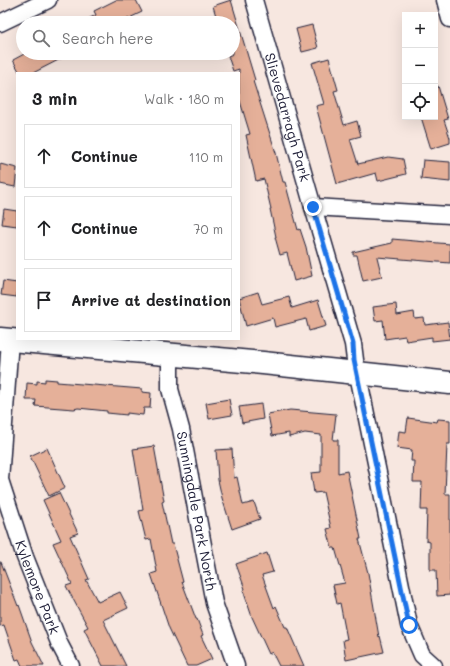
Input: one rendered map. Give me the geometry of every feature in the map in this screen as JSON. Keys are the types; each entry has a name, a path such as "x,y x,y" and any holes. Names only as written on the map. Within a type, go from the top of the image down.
{"highway":[{"path":"5,340 129,345 170,354 450,383"}],"street":[{"path":"0,23 48,0"},
{"name":"Slievedarragh Park","path":"254,0 353,344 357,373 409,625 422,655 434,666"},
{"path":"445,0 450,20"},
{"path":"313,207 450,216"},
{"name":"Kylemore Park","path":"5,340 0,480 25,557 60,645 71,666"},
{"name":"Sunningdale Park North","path":"170,354 170,389 181,429 214,603 236,666"}],"building":[{"path":"116,0 136,0 142,12 134,16 94,16 96,15 94,11"},
{"path":"231,0 236,16 216,16 213,6"},
{"path":"312,25 318,48 302,52 296,29"},
{"path":"240,30 255,80 253,81 276,153 283,182 285,182 298,230 300,229 306,247 312,276 294,281 287,253 280,255 264,179 256,181 246,135 250,134 240,101 240,72 239,69 233,71 229,60 240,60"},
{"path":"16,58 16,60 58,60 35,72 19,72 13,60"},
{"path":"329,58 338,90 334,91 344,125 357,121 361,136 350,139 358,164 388,157 403,159 406,174 378,181 376,173 337,184 316,106 324,104 312,63"},
{"path":"438,86 448,119 444,120 450,138 450,143 431,149 422,120 438,120"},
{"path":"423,160 450,162 450,182 421,179"},
{"path":"0,164 16,168 15,187 0,184"},
{"path":"4,209 16,211 16,226 2,224"},
{"path":"392,239 450,244 450,263 377,257 382,277 363,281 357,255 353,255 353,252 392,243"},
{"path":"3,281 16,283 16,297 1,295"},
{"path":"258,292 262,304 289,297 292,308 318,300 326,326 309,331 306,319 275,327 273,318 246,326 240,298"},
{"path":"396,304 397,315 414,312 415,319 424,318 425,325 448,322 450,339 432,341 432,337 406,341 405,336 385,339 383,320 375,321 373,307"},
{"path":"45,379 57,380 57,382 142,389 142,392 151,393 150,408 144,408 143,415 127,413 127,415 78,408 35,406 36,400 26,400 27,383 37,384 37,381 45,382"},
{"path":"229,399 232,415 209,419 206,403"},
{"path":"261,404 263,419 242,423 239,407"},
{"path":"290,410 336,414 333,440 338,440 338,473 347,471 361,539 359,539 368,573 379,637 380,636 384,652 346,660 343,640 347,639 340,603 337,604 333,585 345,583 335,548 332,548 327,529 331,528 323,492 314,493 311,473 321,472 321,435 305,433 289,437 289,433 272,436 268,414"},
{"path":"408,418 437,422 438,419 450,420 450,444 447,444 445,494 450,494 450,595 437,596 436,570 430,570 430,542 426,541 427,510 421,510 422,482 413,482 414,461 411,461 412,450 397,448 399,431 406,432"},
{"path":"154,446 164,501 162,502 171,544 173,544 182,582 203,635 201,636 212,659 196,666 187,666 169,628 151,574 157,572 151,539 146,540 139,511 143,510 133,449"},
{"path":"47,448 65,488 49,496 30,456"},
{"path":"232,449 234,478 237,477 243,505 254,502 260,519 232,529 218,480 216,450"},
{"path":"59,493 78,533 70,536 89,579 86,580 98,602 120,592 128,608 103,620 126,666 103,666 84,629 88,627 66,586 72,584 53,543 61,540 43,500"},
{"path":"267,553 273,572 262,575 274,608 276,606 304,666 279,666 272,652 269,654 252,617 243,590 245,589 236,564"},
{"path":"0,562 18,606 19,605 32,642 44,666 22,666 19,659 16,660 4,625 0,626"}],"route":[{"path":"313,207 353,344 354,360 409,625"}]}
